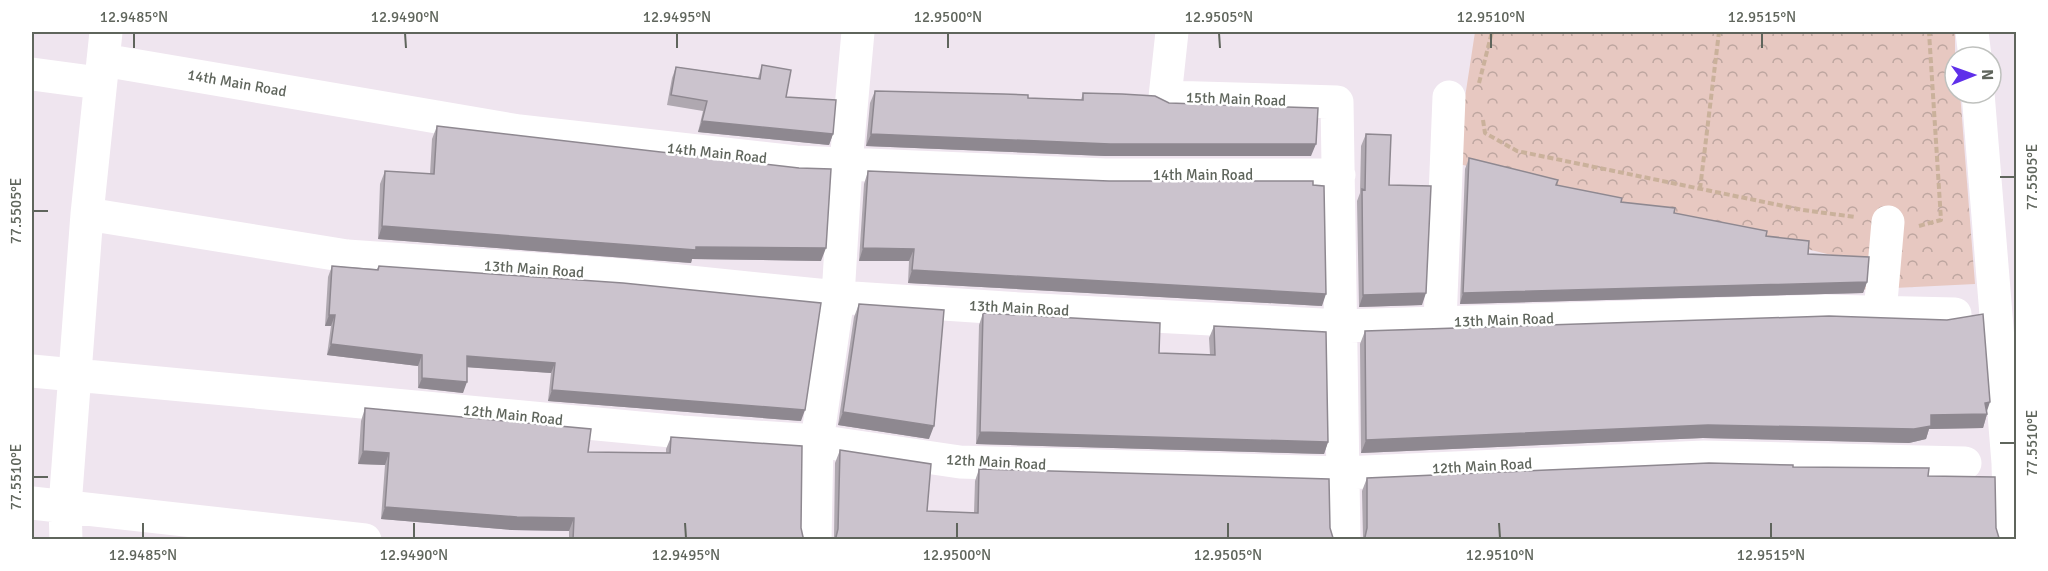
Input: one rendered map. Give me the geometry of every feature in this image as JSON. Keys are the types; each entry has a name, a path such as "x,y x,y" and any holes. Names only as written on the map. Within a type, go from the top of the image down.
{"street":[{"path":"815,540 817,441 838,297 846,164 858,32"},
{"name":"15th Main Road","path":"1172,32 1165,97 1337,102 1338,175"},
{"path":"66,540 65,506 87,214 103,58"},
{"name":"14th Main Road","path":"32,74 103,58 519,131 796,162 1105,176 1338,175"},
{"path":"1440,322 1465,93"},
{"path":"1979,105 2008,463 2010,540"},
{"path":"1338,175 1344,540"},
{"name":"13th Main Road","path":"87,214 347,256 621,275 838,297 1341,326 1824,311 1955,314"},
{"path":"1880,313 1888,222"},
{"name":"12th Main Road","path":"32,371 76,377 372,401 682,432 817,441 960,462 1343,472 1704,457 1965,463"},
{"path":"32,503 365,540"}],"path":[{"path":"1465,93 1479,80 1492,32"},
{"path":"1700,189 1719,32"},
{"path":"1482,111 1485,133 1517,151 1803,210 1922,227 1941,220 1929,32"}],"green space":[{"path":"1475,32 1955,32 1955,45 1943,45 1943,105 1961,105 1975,284 1854,290 1856,261 1455,163"}],"building":[{"path":"762,65 791,70 786,97 836,100 833,134 702,121 707,101 671,95 676,67 760,79"},
{"path":"875,91 1028,95 1028,98 1083,100 1083,93 1122,94 1155,96 1169,103 1318,108 1316,144 1110,144 871,134"},
{"path":"437,126 799,168 831,169 826,248 696,247 696,250 382,226 385,171 434,174"},
{"path":"1366,134 1391,135 1389,185 1431,186 1426,293 1363,295 1362,189 1365,190"},
{"path":"1469,158 1558,180 1556,185 1622,198 1621,202 1675,208 1674,213 1767,231 1766,236 1809,241 1808,254 1869,257 1867,282 1463,293"},
{"path":"868,171 1109,181 1313,181 1313,185 1324,186 1326,294 912,270 914,249 863,248"},
{"path":"332,266 378,270 379,266 623,283 821,303 805,410 552,390 555,363 467,356 467,382 422,378 422,355 331,344 335,315 329,315"},
{"path":"859,304 944,310 934,426 843,412"},
{"path":"983,313 1160,323 1159,353 1215,355 1214,326 1326,332 1328,442 980,432"},
{"path":"1983,314 1990,402 1985,403 1987,414 1931,415 1931,426 1914,429 1708,425 1366,440 1365,331 1829,316 1947,320"},
{"path":"365,408 591,429 588,452 670,453 671,437 802,446 801,528 806,540 573,540 574,518 517,517 385,507 389,453 363,451"},
{"path":"840,450 931,464 927,511 978,513 979,469 1329,479 1330,528 1336,540 833,540 838,529"},
{"path":"1709,463 1793,465 1793,467 1929,468 1928,476 1995,477 1996,528 2002,540 1361,540 1365,537 1367,528 1367,478"}]}
